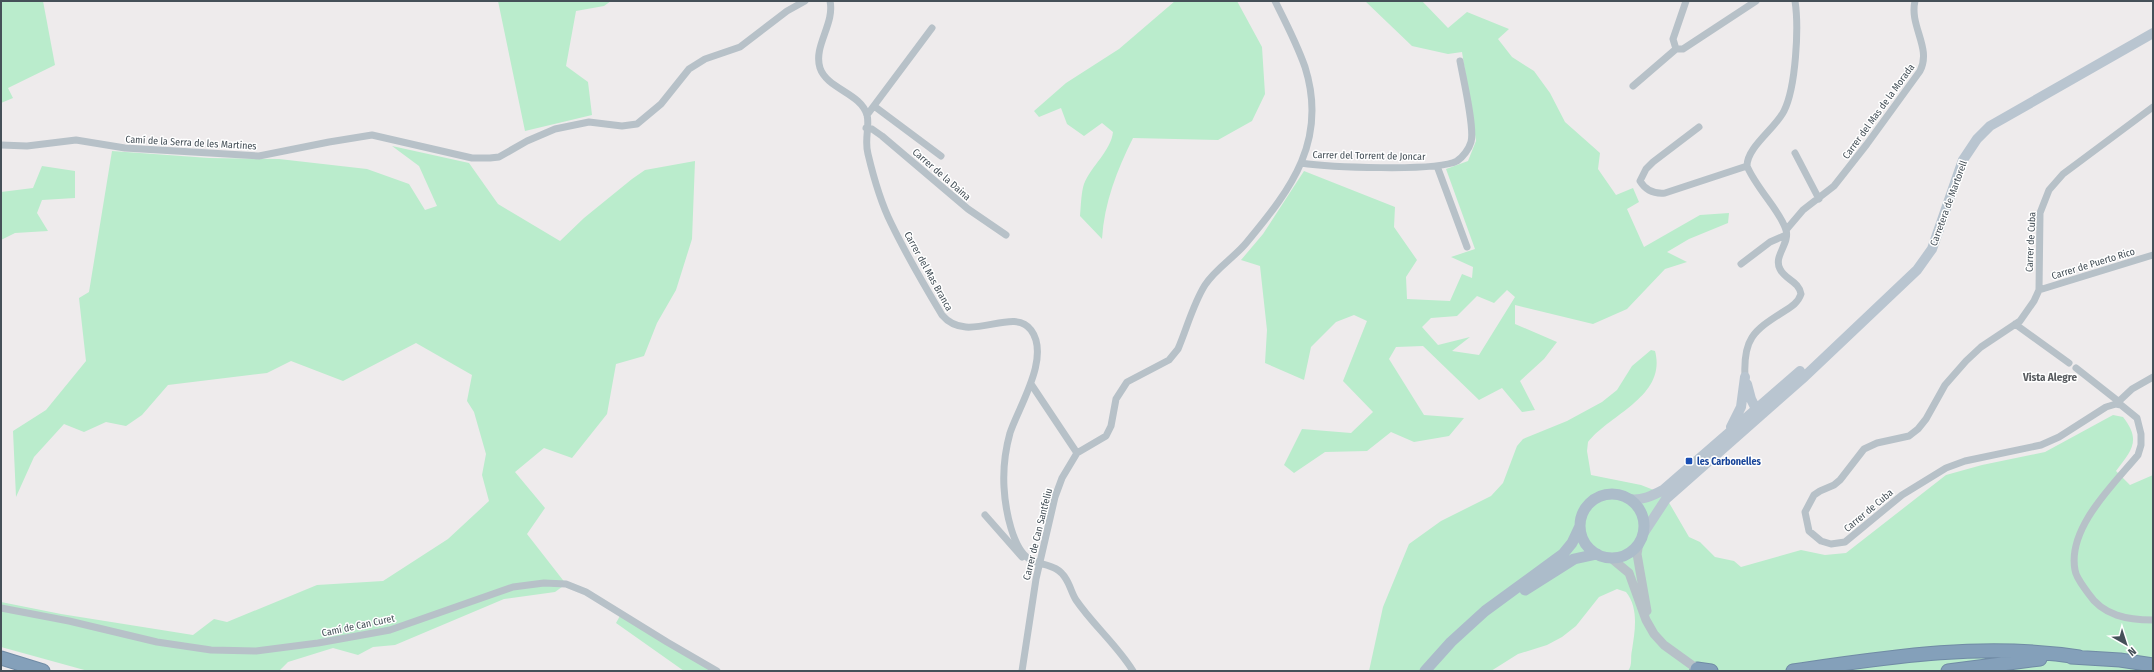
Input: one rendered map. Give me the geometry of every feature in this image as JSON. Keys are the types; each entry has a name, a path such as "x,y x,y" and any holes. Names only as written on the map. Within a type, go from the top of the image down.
{"highway":[{"path":"1793,671 1928,653 1996,650 2042,651 2079,657 2153,665"},
{"path":"1948,671 2025,659 2079,657"},
{"path":"1,658 43,671"},
{"path":"1698,670 1711,671"}],"main road":[{"name":"Carretera de Martorell","path":"1629,499 1638,500 1646,498 1663,490 1831,345 1838,342 1910,278 1925,261 1938,233 1963,160 1969,149 1982,132 2153,33"},
{"name":"Carretera de Martorell","path":"1641,538 1666,498 1746,429 1834,349 1838,342"},
{"path":"1745,377 1749,393 1756,409 1754,417 1746,429"},
{"path":"1725,436 1741,407 1745,377"},
{"path":"1749,393 1762,397 1775,393"},
{"path":"1425,671 1451,642 1485,611 1563,554 1572,543 1580,526 1584,511 1599,498 1614,494 1629,499 1637,506 1642,516 1641,538 1626,555 1611,558 1597,554 1585,544 1580,526"},
{"path":"1434,671 1469,634 1503,605 1569,562 1597,554"}],"street":[{"name":"Camí de la Serra de les Martines","path":"1,145 27,146 76,140 125,148 259,156 372,135 472,158 490,158 499,156 527,141 556,129 589,122 622,126 637,124 661,104 689,69 705,59 740,47 787,11 805,1"},
{"path":"830,1 833,11 820,53 820,70 828,79 863,107 867,115 932,28"},
{"name":"Carrer de Can Santfeliu","path":"1022,671 1036,579 1055,497 1062,478 1077,453 1106,436 1111,426 1116,399 1127,382 1169,360 1173,356 1178,349 1204,286 1213,273 1236,255 1271,213 1301,163 1310,138 1312,118 1309,85 1298,49 1275,1"},
{"path":"1676,49 1673,39 1686,1"},
{"path":"1633,86 1676,49 1683,49 1756,1"},
{"path":"1745,377 1745,352 1752,337 1760,328 1794,305 1801,294 1798,286 1783,274 1778,266 1778,259 1786,233 1747,166 1750,153 1776,125 1789,100 1795,57 1795,1"},
{"name":"Carrer del Mas de la Morada","path":"1786,233 1804,210 1834,186 1917,78 1924,65 1924,52 1916,29 1915,1"},
{"name":"Carrer del Torrent de Joncar","path":"1301,163 1347,167 1437,166 1456,161 1466,152 1472,141 1460,61"},
{"path":"874,106 941,156"},
{"name":"Carrer de Cuba","path":"2153,107 2063,174 2049,190 2040,213 2038,290 2028,311 2015,324 1981,347 1966,361 1945,385 1926,420 1918,429 1908,436 1877,443 1864,449 1840,480 1834,485 1814,495 1805,512 1809,531 1821,541 1831,544 1845,542 1902,495 1946,468 1965,461 2041,445 2059,437 2106,407 2117,402 2132,389 2153,377"},
{"name":"Carrer del Mas Branca","path":"867,115 867,152 890,221 942,315 948,322 961,328 1005,323 1024,324 1030,329 1036,342 1035,371 1010,433 1004,465 1004,486 1009,518 1017,542 1028,558"},
{"path":"1699,127 1646,169 1640,181 1646,188 1655,194 1665,193 1747,166"},
{"name":"Carrer de la Daina","path":"866,128 872,129 882,136 968,209 1006,235"},
{"path":"1795,153 1819,199"},
{"name":"Carrer del Torrent de Joncar","path":"1437,166 1467,247"},
{"path":"1741,264 1770,242 1786,233"},
{"name":"Carrer de Puerto Rico","path":"2038,290 2153,255"},
{"path":"2015,324 2069,363"},
{"path":"2076,368 2137,418 2141,434 2141,445 2138,455 2092,511 2082,528 2077,540 2074,570 2090,596 2104,609 2118,617 2134,620 2153,620"},
{"path":"1031,384 1077,453"},
{"path":"985,515 1022,556 1057,568 1066,579 1070,591 1077,601 1124,656 1133,671"},
{"path":"1641,538 1637,554 1648,609 1646,620"},
{"path":"1611,558 1628,573 1646,620 1654,634 1664,645 1698,670"},
{"name":"Camí de Can Curet","path":"1,608 69,621 157,642 211,650 256,651 318,643 390,630 513,587 544,583 566,584 586,592 717,671"}],"green space":[{"path":"1,1 43,1 55,65 8,88 13,98 1,103"},
{"path":"498,1 611,1 604,6 576,11 566,66 588,82 592,115 525,131"},
{"path":"1175,1 1237,1 1262,47 1265,94 1252,121 1218,140 1133,138 1122,162 1108,200 1102,239 1080,216 1082,195 1087,177 1109,146 1113,132 1102,123 1084,136 1067,124 1061,108 1039,117 1034,111 1066,83 1119,49"},
{"path":"1365,1 1422,1 1448,28 1467,12 1509,29 1498,39 1512,57 1534,71 1550,93 1565,122 1600,153 1598,169 1616,195 1633,188 1639,202 1627,209 1644,247 1700,215 1729,213 1728,223 1689,239 1667,252 1687,262 1665,269 1627,309 1593,324 1515,305 1515,324 1557,342 1544,359 1520,381 1535,410 1522,412 1502,388 1479,400 1423,346 1396,347 1389,359 1424,415 1464,418 1449,436 1414,442 1391,432 1367,451 1325,452 1294,473 1284,465 1302,429 1351,433 1373,412 1343,381 1367,321 1354,315 1336,322 1311,347 1304,380 1265,363 1267,330 1260,266 1241,260 1263,234 1304,171 1395,207 1394,227 1417,260 1406,277 1407,299 1450,301 1462,274 1472,278 1473,267 1451,257 1475,249 1446,169 1468,161 1476,141 1462,52 1448,54 1412,46","holes":["1507,290 1515,297 1479,355 1452,351 1470,337 1438,345 1422,327 1431,318 1457,316 1477,296 1494,303"]},
{"path":"392,146 469,163 498,204 560,241 584,218 645,170 695,161 692,239 676,290 657,323 644,356 616,364 607,414 572,458 544,448 515,472 545,508 527,534 566,584 555,592 504,599 395,645 373,647 358,655 333,648 288,662 279,671 88,671 1,647 1,602 61,614 193,635 214,619 227,622 317,585 383,581 448,539 489,501 482,475 486,454 474,412 467,401 472,375 416,343 343,381 291,361 267,373 168,385 142,415 126,426 106,422 84,432 64,424 34,457 16,497 13,431 46,410 86,361 79,298 89,292 112,151 209,158 279,159 367,169 409,184 425,210 437,206 419,166"},
{"path":"42,166 75,171 75,198 42,200 37,213 48,231 15,233 1,240 1,192 33,188"},
{"path":"1651,350 1655,351 1656,367 1653,380 1645,392 1588,442 1587,451 1591,475 1641,485 1664,494 1689,537 1700,542 1715,557 1734,561 1741,567 1801,550 1825,555 1846,553 1946,475 1982,465 2045,452 2113,415 2123,417 2129,425 2133,439 2130,451 2116,471 2130,485 2153,475 2153,671 1628,671 1631,663 1634,635 1634,612 1633,605 1626,592 1617,589 1599,597 1576,626 1562,637 1547,645 1518,654 1491,671 1369,671 1383,607 1409,544 1441,521 1491,496 1503,483 1517,446 1523,439 1567,421 1602,402 1617,390 1632,366"},
{"path":"621,614 717,671 684,671 616,623"}],"place":[{"name":"les Carbonelles","path":"1689,461"}],"district":[{"name":"Vista Alegre","path":"2050,377"}]}
